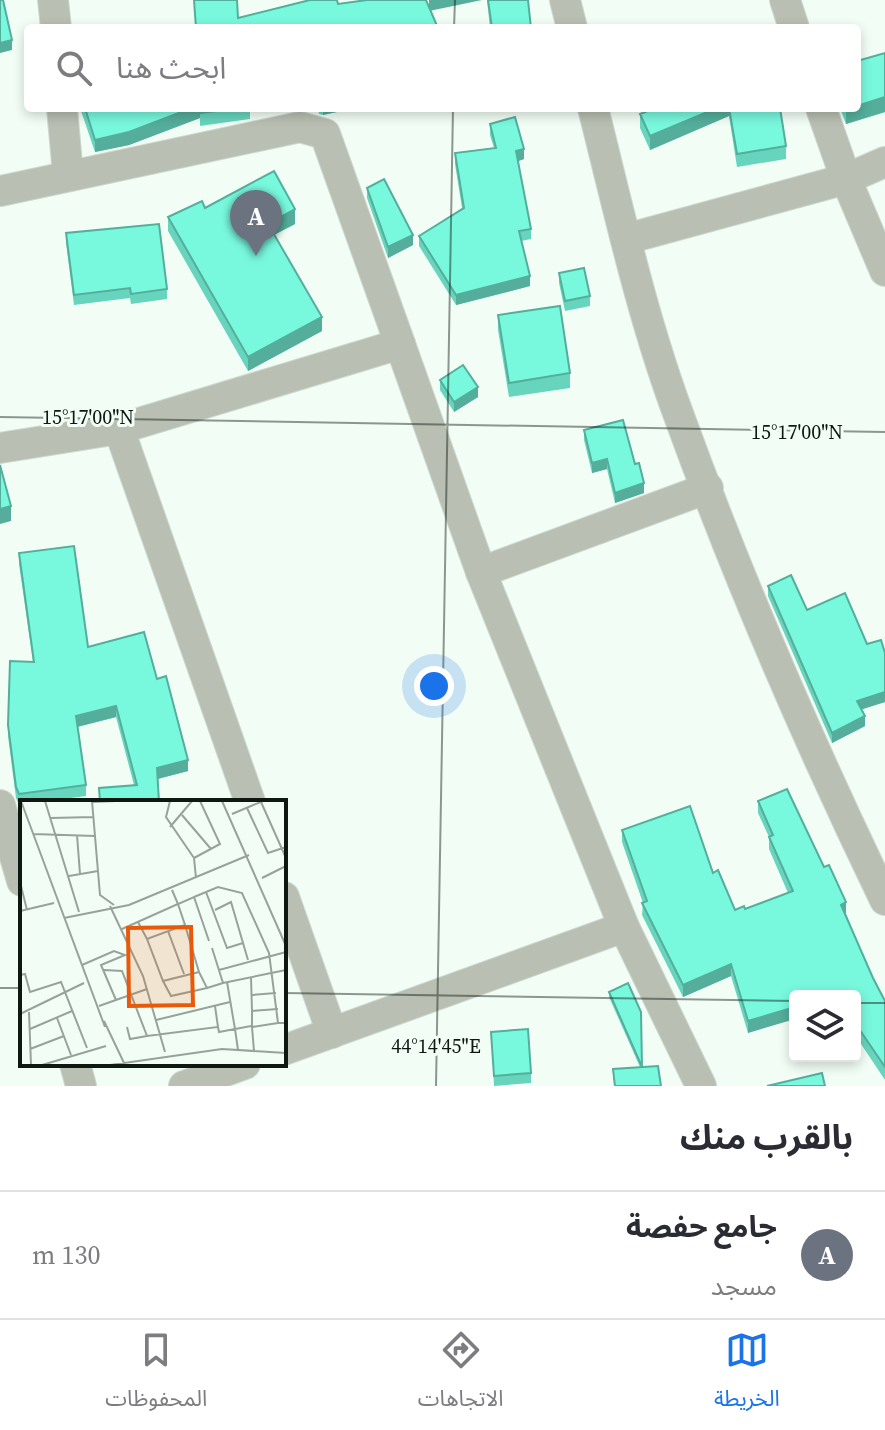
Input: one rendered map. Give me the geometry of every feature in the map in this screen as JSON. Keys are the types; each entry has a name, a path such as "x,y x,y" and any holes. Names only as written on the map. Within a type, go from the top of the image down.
{"street":[{"path":"53,0 56,24"},
{"path":"565,0 571,24"},
{"path":"785,0 793,24"},
{"path":"62,112 68,175"},
{"path":"594,112 626,239 678,415 822,770 885,900"},
{"path":"822,112 846,179 885,271"},
{"path":"0,191 300,127 325,134 481,572 624,927 701,1086"},
{"path":"626,239 846,179 885,162"},
{"path":"0,448 119,429 400,344"},
{"path":"119,429 249,800"},
{"path":"481,572 708,488"},
{"path":"0,805 20,874"},
{"path":"286,903 332,1033"},
{"path":"286,1049 624,927"},
{"path":"76,1066 81,1086"},
{"path":"184,1086 239,1066"}],"building":[{"path":"0,0 3,0 12,40 0,43"},
{"path":"194,0 237,0 238,18 310,0 337,0 338,4 367,0 426,0 436,24 196,24"},
{"path":"488,0 528,0 531,24 491,24"},
{"path":"885,53 885,97 861,105 861,60"},
{"path":"86,112 182,112 129,132 95,140"},
{"path":"645,112 707,112 650,136 640,114"},
{"path":"730,112 781,112 786,146 737,154"},
{"path":"515,117 524,149 516,151 531,229 519,231 530,276 456,295 419,236 464,208 455,153 496,148 490,124"},
{"path":"274,171 295,209 268,224 322,317 248,357 168,217 202,201 205,208"},
{"path":"384,179 413,235 388,247 367,188"},
{"path":"159,224 167,289 131,294 130,288 74,295 66,233"},
{"path":"584,268 590,296 565,301 559,273"},
{"path":"560,306 570,373 509,383 498,315"},
{"path":"463,365 478,387 454,402 440,380"},
{"path":"623,420 635,464 639,463 644,483 615,493 607,459 592,463 584,430"},
{"path":"0,465 11,506 0,509"},
{"path":"74,546 88,647 144,632 157,679 166,676 188,760 157,768 159,800 100,800 99,788 137,785 116,706 76,716 86,785 19,794 8,725 10,661 34,662 19,553"},
{"path":"791,575 807,610 845,593 867,644 881,640 885,653 885,692 857,701 865,716 832,733 768,586"},
{"path":"787,789 824,867 829,865 846,902 841,905 885,1001 885,1067 861,1032 861,990 789,990 789,1009 748,1021 731,964 683,985 642,903 647,901 622,830 690,806 713,873 718,870 735,910 793,891 769,837 773,835 758,801"},
{"path":"628,983 641,1012 642,1067 609,992"},
{"path":"528,1029 531,1073 494,1076 491,1032"},
{"path":"658,1066 661,1086 615,1086 613,1069"},
{"path":"822,1073 825,1086 767,1086"}],"place":[{"name":"جامع حفصة","path":"256,256"}]}
